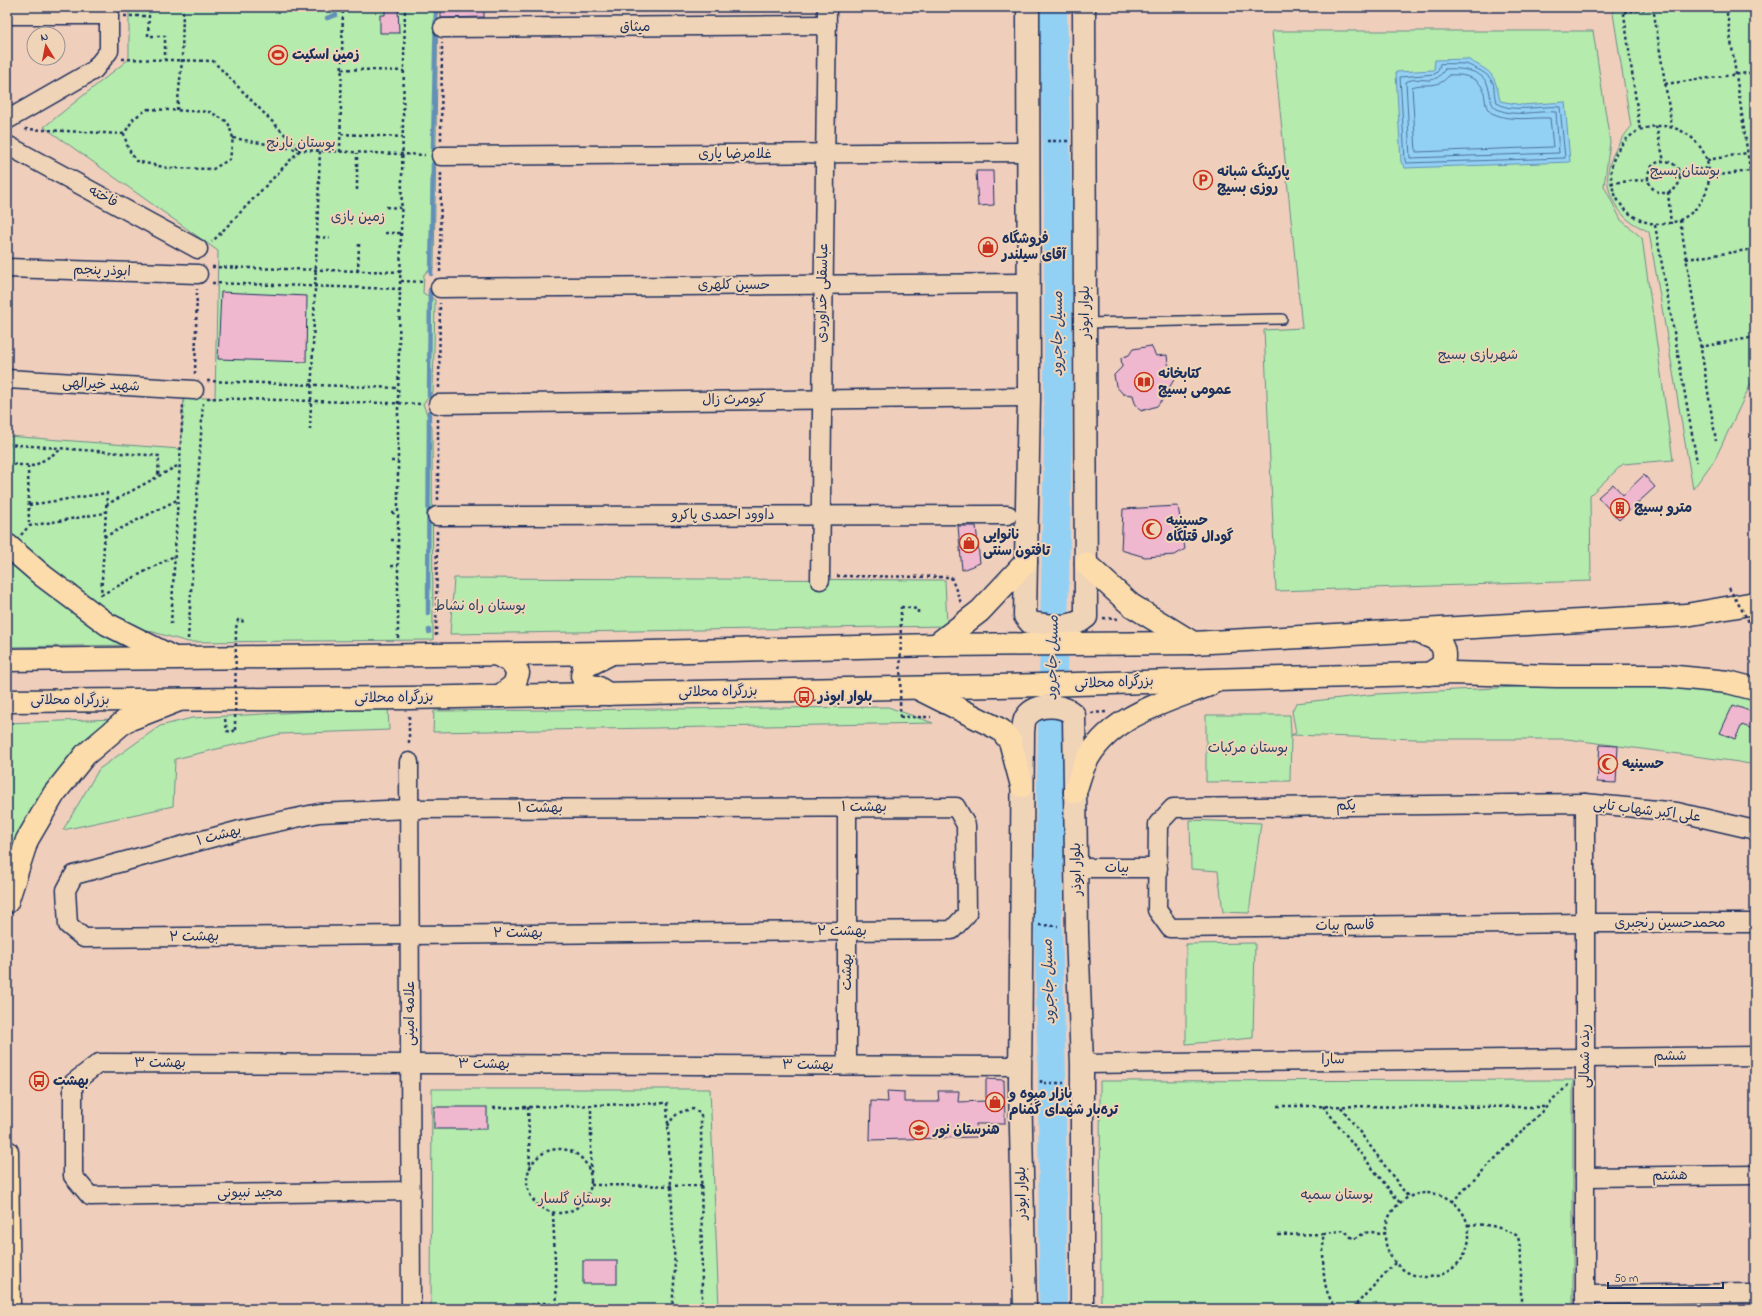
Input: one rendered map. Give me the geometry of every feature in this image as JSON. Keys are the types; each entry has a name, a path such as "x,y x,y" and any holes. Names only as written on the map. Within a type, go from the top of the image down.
{"main road":[{"path":"1028,7 1037,147 1029,283 1029,396 1026,562 1037,628"},
{"name":"بلوار ابوذر","path":"1081,626 1086,564 1084,7"},
{"path":"13,541 43,576 107,624 180,658"},
{"path":"936,645 980,611 1026,562"},
{"path":"1086,564 1131,605 1193,643"},
{"path":"7,660 498,655 936,645 1037,628 1081,626 1193,643 1414,631 1610,618 1686,615 1755,604"},
{"path":"1414,631 1434,638 1442,646 1445,656 1443,666 1429,674"},
{"path":"608,694 597,687 587,685 584,682 582,673 584,667 611,653"},
{"path":"498,655 511,662 518,673 514,685 500,696"},
{"name":"بزرگراه محلاتی","path":"7,701 608,694 1042,685 1429,674 1666,676 1728,682 1755,689"},
{"path":"1075,792 1084,766 1094,749 1116,726 1143,711 1224,679"},
{"path":"916,687 1001,730 1010,741 1022,786"},
{"path":"7,902 27,840 54,794 85,755 125,721 180,700"},
{"name":"بلوار ابوذر","path":"1025,1309 1020,1066 1022,786 1024,720 1027,715 1042,708 1051,707 1065,708 1074,715 1082,1064 1082,1309"},
{"path":"7,1152 9,1309"}],"street":[{"name":"عباسقلی خداوردی","path":"820,578 827,7"},
{"path":"7,15 109,11 109,51 94,70 7,120"},
{"name":"میثاق","path":"443,28 826,25"},
{"name":"فاخته","path":"7,145 198,249"},
{"name":"غلامرضا یاری","path":"441,156 825,153 1037,147"},
{"name":"ابوذر پنجم","path":"7,268 197,278"},
{"name":"حسین کلهری","path":"440,285 823,285 1029,283"},
{"name":"شهید خیرالهی","path":"7,379 194,385"},
{"name":"کیومرث زال","path":"438,404 1029,396"},
{"name":"داوود احمدی پاکرو","path":"437,516 1008,515"},
{"name":"علامه امینی","path":"409,762 411,1309"},
{"name":"علی اکبر شهاب تابی","path":"1585,803 1677,812 1755,830"},
{"name":"یکم","path":"1158,868 1158,824 1173,808 1585,803"},
{"name":"ربذه شمالی","path":"1585,803 1585,1302"},
{"name":"بهشت","path":"847,807 847,1065"},
{"name":"بهشت ۱","path":"84,938 68,925 66,890 74,874 244,829 319,813 409,809 956,807 966,825 967,914 952,930"},
{"name":"بیات","path":"1077,868 1158,868"},
{"name":"قاسم بیات","path":"1158,868 1157,910 1170,928 1585,923"},
{"name":"محمدحسین رنجبری","path":"1585,923 1755,923"},
{"name":"بهشت ۲","path":"84,938 952,930"},
{"name":"ششم","path":"1585,1057 1755,1056"},
{"name":"سارا","path":"1082,1064 1585,1057"},
{"name":"بهشت ۳","path":"90,1196 73,1176 73,1083 98,1063 1020,1066"},
{"name":"هشتم","path":"1585,1177 1755,1175"},
{"name":"مجید نبیونی","path":"90,1196 411,1191"},
{"path":"1585,1302 1755,1293"}],"lane":[{"path":"1085,323 1282,318"}],"path":[{"path":"178,110 182,61 183,7"},
{"path":"340,152 343,7"},
{"path":"398,656 398,388 402,233 404,7"},
{"path":"1623,7 1640,130"},
{"path":"1726,7 1755,203"},
{"path":"1624,12 1653,8 1672,127"},
{"path":"109,11 149,16 148,36 165,36 165,60"},
{"path":"436,656 443,28"},
{"path":"103,58 213,61 300,150"},
{"path":"342,69 404,71"},
{"path":"1666,84 1755,72"},
{"path":"148,109 178,110 210,112 228,122 233,138 230,158 213,169 168,168 136,161 128,148 124,134 134,118 148,109"},
{"path":"1656,126 1664,161"},
{"path":"1656,126 1672,127 1692,138 1699,145 1707,160 1710,176 1707,192 1699,206 1686,217 1671,224 1655,225 1639,221 1626,211 1616,198 1611,183 1611,167 1616,151 1626,139 1640,130 1656,126"},
{"path":"23,129 124,134"},
{"path":"340,134 403,138"},
{"path":"233,138 300,150 441,156"},
{"path":"1037,147 1070,141"},
{"path":"198,249 198,257 300,150"},
{"path":"310,430 320,150"},
{"path":"357,153 357,190"},
{"path":"1707,160 1747,153"},
{"path":"1664,161 1674,164 1680,172 1680,183 1673,190 1668,192 1658,191 1653,188 1649,179 1649,174 1654,165 1664,161"},
{"path":"1749,163 1755,162"},
{"path":"1680,172 1708,168"},
{"path":"1710,176 1750,171"},
{"path":"1611,183 1649,179"},
{"path":"1668,192 1671,224"},
{"path":"386,207 402,208"},
{"path":"1680,220 1716,441"},
{"path":"1655,225 1697,462"},
{"path":"385,233 402,233"},
{"path":"317,237 330,238"},
{"path":"358,271 359,244"},
{"path":"1686,259 1755,249"},
{"path":"171,624 184,398 194,398 198,266 401,272"},
{"path":"197,278 315,286 401,289"},
{"path":"401,281 440,285"},
{"path":"1700,347 1755,336"},
{"path":"194,385 312,385 398,388"},
{"path":"180,658 203,398 438,404"},
{"path":"7,444 159,456 158,477"},
{"path":"7,464 34,466 62,448"},
{"path":"391,461 398,461"},
{"path":"106,505 180,465"},
{"path":"28,466 29,526"},
{"path":"392,487 398,488"},
{"path":"29,505 106,494 100,603"},
{"path":"104,537 178,499"},
{"path":"13,541 29,526 106,513"},
{"path":"392,513 398,513"},
{"path":"390,540 398,540"},
{"path":"101,595 175,556"},
{"path":"391,566 398,566"},
{"path":"820,578 951,577 961,604"},
{"path":"1729,588 1755,632"},
{"path":"918,613 918,609 901,607 900,717 934,717"},
{"path":"1081,626 1122,619"},
{"path":"226,719 227,731 232,732 235,730 236,628 238,620 242,620 244,625"},
{"path":"409,716 409,762"},
{"path":"1038,925 1058,926"},
{"path":"1452,1202 1573,1080"},
{"path":"1041,1082 1064,1083"},
{"path":"493,1108 668,1104 670,1186 675,1270 672,1309"},
{"path":"528,1107 530,1169 528,1183 530,1193 535,1202 543,1209 553,1213 564,1213 574,1210 582,1204 588,1195 591,1185 591,1106"},
{"path":"1277,1106 1546,1107"},
{"path":"1323,1106 1400,1203"},
{"path":"1341,1106 1409,1198"},
{"path":"668,1126 674,1116 684,1110 694,1109 700,1114 702,1186 702,1309"},
{"path":"530,1169 533,1163 541,1156 550,1151 561,1150 571,1152 580,1157 587,1165 591,1175"},
{"path":"591,1185 702,1186"},
{"path":"1425,1194 1439,1195 1452,1202 1462,1212 1468,1225 1469,1240 1465,1254 1456,1265 1445,1273 1432,1277 1418,1276 1406,1272 1395,1263 1388,1252 1385,1233 1391,1213 1400,1203 1409,1198 1425,1194"},
{"path":"553,1213 559,1308"},
{"path":"1468,1225 1481,1224 1504,1228 1518,1236 1521,1253 1521,1309"},
{"path":"1278,1235 1323,1234 1344,1230 1353,1239 1367,1232 1378,1234 1385,1233"},
{"path":"1323,1234 1323,1266 1326,1286 1335,1306 1339,1309"},
{"path":"1353,1308 1395,1263"},
{"path":"526,1309 539,1303 549,1303 559,1308"}],"green space":[{"name":"بوستان نارنج","path":"129,7 438,7 434,267 424,274 423,293 435,300 433,392 423,404 432,427 433,640 188,642 125,624 59,578 7,533 7,436 180,449 184,398 215,398 218,251 44,127 129,59"},
{"name":"بوستان بسیج","path":"1612,7 1755,7 1755,375 1715,459 1693,489 1649,232 1627,219 1617,207 1611,196 1608,184 1608,173 1615,150 1631,127"},
{"name":"شهربازی بسیج","path":"1272,31 1593,31 1610,142 1604,186 1621,220 1642,238 1673,460 1623,464 1590,495 1591,581 1276,591 1264,330 1302,328"},
{"path":"7,559 76,615 101,632 131,645 7,647"},
{"name":"بوستان راه نشاط","path":"454,578 945,580 947,626 450,634"},
{"path":"1557,685 1698,686 1755,698 1755,765 1567,739 1417,739 1291,735 1296,733 1292,711 1296,703 1376,694"},
{"path":"388,707 389,730 280,734 175,759 173,806 63,830 99,769 160,726 192,718"},
{"path":"888,707 933,723 433,732 434,711"},
{"name":"بوستان مرکبات","path":"1206,715 1290,715 1290,781 1206,782"},
{"path":"114,719 48,787 22,827 7,864 7,723"},
{"path":"1190,820 1261,823 1249,913 1223,912 1218,871 1191,869"},
{"path":"1255,943 1253,1038 1186,1044 1186,944"},
{"name":"بوستان سمیه","path":"1573,1080 1573,1309 1101,1309 1100,1081"},
{"name":"بوستان گلسار","path":"432,1089 710,1089 719,1309 431,1309"}],"water":[{"path":"1467,59 1491,74 1496,84 1500,101 1522,105 1565,102 1570,162 1405,168 1401,162 1396,72 1434,70 1435,60"}],"building":[{"path":"385,7 398,7 399,33 380,33 380,15 385,15"},
{"path":"441,7 484,7 484,17 441,18"},
{"path":"976,171 993,171 994,205 978,206"},
{"path":"221,292 307,296 306,362 218,359"},
{"name":"کتابخانه عمومی بسیج","path":"1151,346 1156,356 1167,355 1168,364 1176,371 1175,378 1169,388 1160,391 1163,399 1157,406 1141,411 1135,403 1133,395 1123,394 1116,386 1114,375 1122,367 1121,358 1129,355 1133,349"},
{"name":"مترو بسیج","path":"1644,475 1655,487 1619,520 1598,497 1613,484 1623,495"},
{"name":"حسینیه گودال قتلگاه","path":"1178,506 1185,549 1175,555 1145,557 1121,550 1123,509"},
{"name":"نانوایی تافتون سنتی","path":"958,526 976,526 980,563 962,570"},
{"path":"1733,705 1755,713 1755,730 1742,725 1735,739 1720,733"},
{"name":"حسینیه","path":"1600,745 1618,746 1616,783 1597,782"},
{"path":"986,1079 1004,1080 1005,1124 976,1124 977,1137 870,1140 871,1101 888,1102 887,1091 904,1092 904,1102 939,1102 938,1091 959,1091 958,1102 986,1101"},
{"path":"434,1107 487,1107 487,1129 434,1129"},
{"path":"583,1261 617,1261 617,1284 583,1284"}],"waterway":[{"path":"351,9 358,7"},
{"path":"433,148 436,7"},
{"name":"مسیل جاجرود","path":"1053,7 1058,211 1058,442 1048,920 1052,1075 1053,1309"},
{"path":"327,18 336,15"},
{"path":"431,274 433,164"},
{"path":"429,396 430,290"},
{"path":"428,614 429,412"}],"place":[{"name":"زمین اسکیت","path":"278,55"},
{"name":"پارکینگ شبانه روزی بسیج","path":"1203,180"},
{"name":"فروشگاه آقای سیلندر","path":"988,247"},
{"name":"کتابخانه عمومی بسیج","path":"1144,382"},
{"name":"مترو بسیج","path":"1620,508"},
{"name":"حسینیه گودال قتلگاه","path":"1152,529"},
{"name":"نانوایی تافتون سنتی","path":"969,543"},
{"name":"بلوار ابوذر","path":"804,697"},
{"name":"حسینیه","path":"1608,764"},
{"name":"بهشت","path":"39,1081"},
{"name":"بازار میوه و تره‌بار شهدای گمنام","path":"995,1102"},
{"name":"هنرستان نور","path":"919,1130"}],"park label":[{"name":"زمین بازی","path":"358,217"}]}
